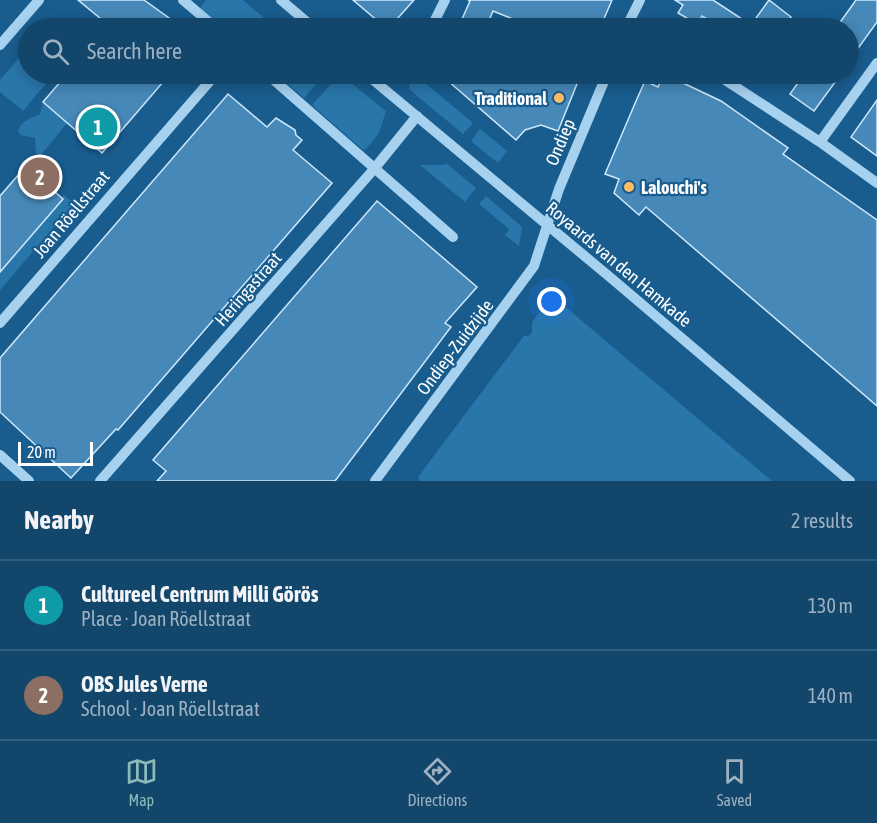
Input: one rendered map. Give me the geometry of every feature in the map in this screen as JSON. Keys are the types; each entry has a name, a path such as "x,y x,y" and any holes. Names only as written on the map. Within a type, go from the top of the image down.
{"street":[{"path":"23,18 39,0"},
{"path":"183,0 204,18"},
{"path":"281,0 302,18"},
{"path":"435,18 445,0"},
{"path":"631,18 640,0"},
{"path":"0,45 18,24"},
{"path":"820,142 877,63"},
{"name":"Joan Röellstraat","path":"0,323 207,84"},
{"path":"278,84 453,237"},
{"name":"Royaards van den Hamkade","path":"378,84 850,481"},
{"name":"Ondiep","path":"546,225 558,189 603,84"},
{"path":"731,84 820,142 877,183"},
{"name":"Heringastraat","path":"100,481 374,169 417,116"},
{"name":"Ondiep-Zuidzijde","path":"376,481 534,266 546,225"},
{"path":"0,455 29,481"}],"shaded area":[{"path":"206,0 243,0 264,18 212,18 200,8"},
{"path":"18,59 18,84 46,84 23,111 0,92 0,80"},
{"path":"288,84 316,84 304,98"},
{"path":"331,84 352,84 386,111 379,133 363,150 312,105"},
{"path":"410,84 426,84 473,123 463,134 409,89"},
{"path":"43,102 67,123 40,156 36,153 35,138 21,135 18,131 24,122 40,114"},
{"path":"480,129 507,151 498,163 471,141"},
{"path":"446,163 476,188 465,202 420,165 445,165"},
{"path":"64,195 73,205 0,290 0,272"},
{"path":"486,196 522,227 519,246 505,235 509,229 479,204"},
{"path":"561,303 772,481 420,481 418,477 524,336 529,336 532,332 532,322 546,304"}],"building":[{"path":"78,0 144,0 169,18 100,18"},
{"path":"353,0 414,0 398,18 374,18"},
{"path":"468,0 612,0 604,18 510,18 493,11 490,18 462,18 470,1"},
{"path":"675,0 713,0 740,18 705,18 702,16 701,18 687,18 678,13 683,5"},
{"path":"769,0 790,18 756,18"},
{"path":"856,0 877,0 877,22 859,47 859,18 843,18"},
{"path":"58,84 161,84 102,153 43,102"},
{"path":"452,84 577,84 558,131 541,125 525,130 516,140"},
{"path":"644,84 658,87 659,84 685,84 721,101 788,148 783,154 877,220 877,406 646,207 639,215 614,193 619,179 605,174"},
{"path":"797,84 834,84 814,111 790,94"},
{"path":"228,94 267,127 276,118 295,130 296,135 302,140 293,150 332,183 118,430 116,429 71,478 0,412 0,358"},
{"path":"877,100 877,156 851,137"},
{"path":"26,166 63,199 0,272 0,196"},
{"path":"377,201 477,287 445,323 451,327 335,481 157,481 166,471 153,460"}],"place":[{"name":"Traditional","path":"559,98"},
{"name":"Cultureel Centrum Milli Görös","path":"98,127"},
{"name":"OBS Jules Verne","path":"40,177"},
{"name":"Lalouchi's","path":"629,187"}]}
